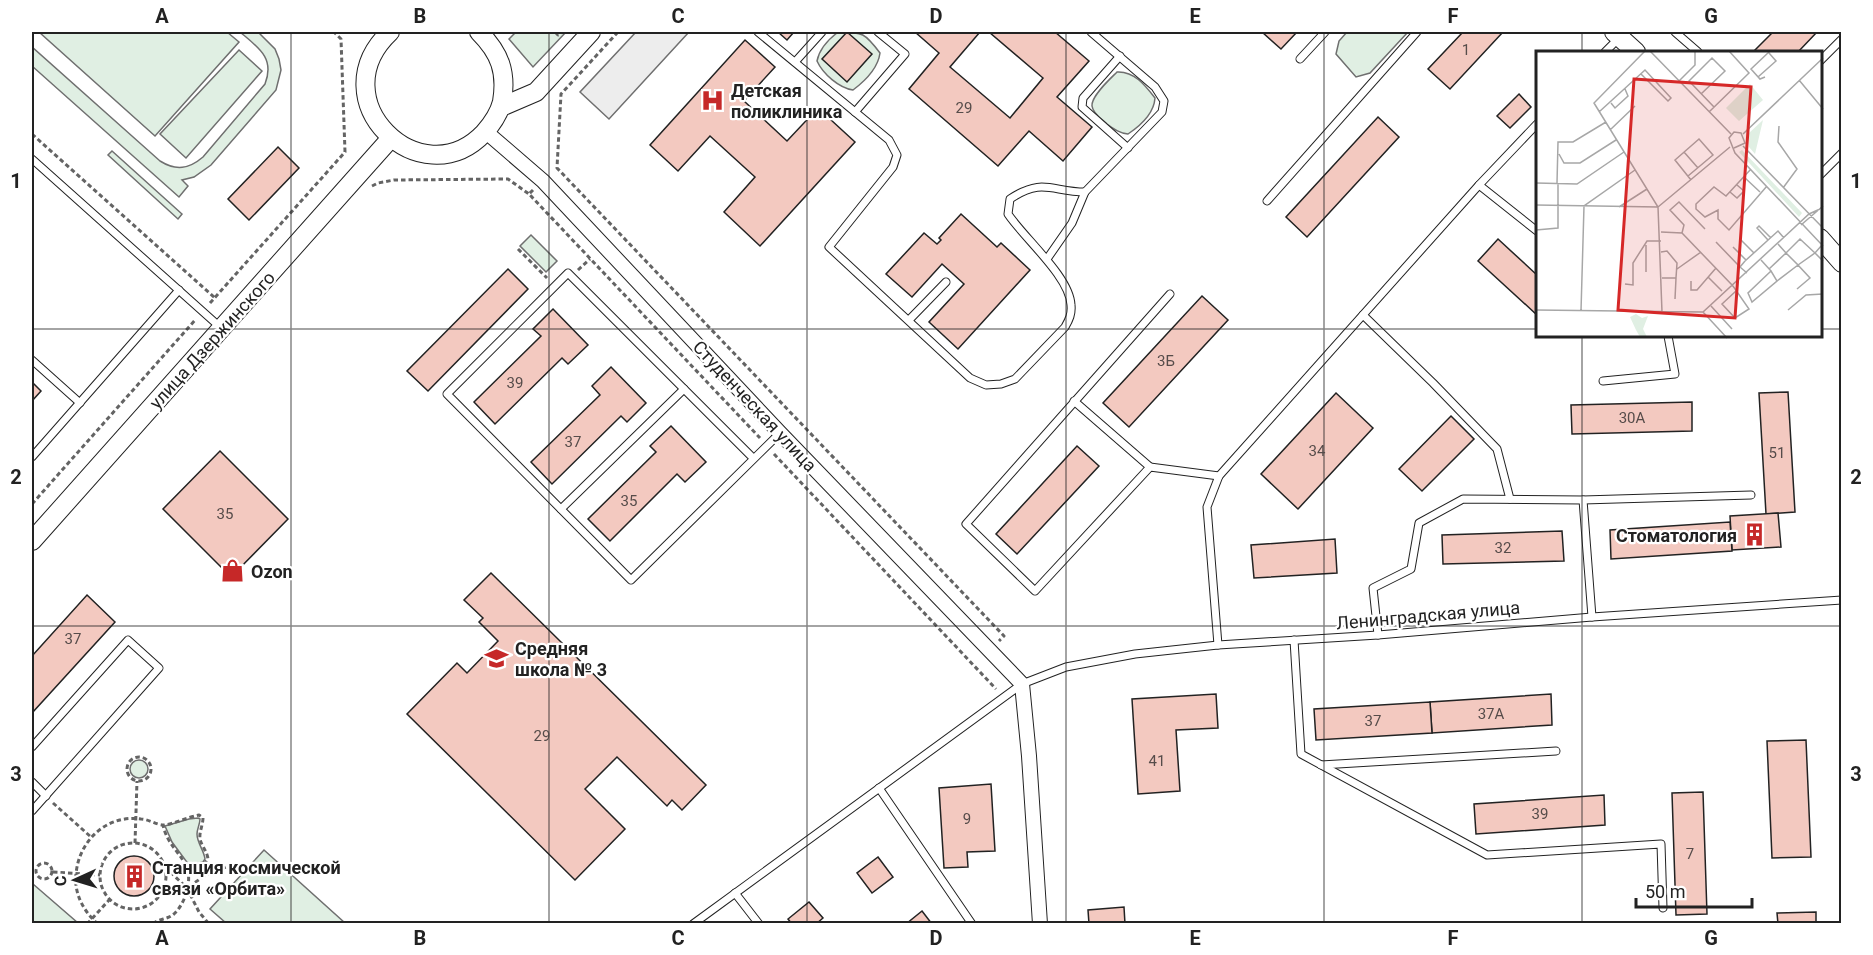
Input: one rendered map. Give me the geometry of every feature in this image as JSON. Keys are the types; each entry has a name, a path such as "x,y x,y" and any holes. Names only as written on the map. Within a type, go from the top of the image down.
{"street":[{"path":"383,34 371,57 366,77 367,98 374,117 386,134 403,146 418,152 433,154 449,153 478,140 491,125 501,107 505,85 501,63 491,43 481,32"},
{"path":"501,107 536,92 591,32"},
{"path":"1620,33 1635,51"},
{"name":"Студенческая улица","path":"485,131 543,181 780,433 1022,684"},
{"name":"улица Дзержинского","path":"32,541 391,138"},
{"path":"1822,239 1842,263"},
{"path":"1022,684 1040,924"}],"lane":[{"path":"758,32 889,140 897,155 893,167 829,247 970,378 986,385 1001,384 1015,379 1065,327 1071,317 1072,304 1068,293 1047,259 1015,225 1008,214 1011,199 1036,187 1055,187 1069,192 1085,192"},
{"path":"795,62 822,32"},
{"path":"855,112 905,54 878,32"},
{"path":"1047,259 1072,223 1085,192 1162,112 1164,101 1155,87 1091,32"},
{"path":"1300,59 1325,32"},
{"path":"1267,201 1417,32"},
{"path":"1675,32 1697,51"},
{"path":"1606,51 1620,33"},
{"path":"1822,60 1842,39"},
{"path":"1120,56 1083,98 1082,107 1128,148"},
{"path":"1218,645 1207,507 1219,476 1479,185 1536,125"},
{"path":"1822,174 1842,153"},
{"path":"32,159 222,328"},
{"path":"1479,185 1536,230"},
{"path":"753,458 568,273 447,394 631,580 780,433"},
{"path":"909,320 946,282"},
{"path":"32,457 180,290"},
{"path":"1150,467 1035,591 966,524 1170,294"},
{"path":"1363,315 1497,449 1510,499"},
{"path":"1603,381 1675,374 1668,338"},
{"path":"32,360 80,403"},
{"path":"561,509 684,389"},
{"path":"1074,401 1150,467 1219,476"},
{"path":"1378,635 1373,588 1411,569 1419,523 1463,499 1583,500 1751,495"},
{"path":"1583,500 1592,617"},
{"name":"Ленинградская улица","path":"693,924 1022,684 1066,667 1136,654 1218,645 1842,600"},
{"path":"32,747 128,640 159,668 32,811"},
{"path":"1294,640 1301,754 1487,855 1661,844 1663,908"},
{"path":"1321,765 1556,750"},
{"path":"32,782 46,795"},
{"path":"879,788 972,924"},
{"path":"735,893 759,924"}],"path":[{"path":"32,504 345,152 341,39 334,32"},
{"path":"555,32 558,35 562,32"},
{"path":"529,194 557,168 561,94 618,32"},
{"path":"32,134 215,298"},
{"path":"557,168 1004,636 989,650"},
{"path":"369,188 378,183 394,180 508,179 529,194 1004,697"},
{"path":"518,249 555,286"},
{"path":"572,276 590,259"},
{"path":"140,758 148,762 151,771 146,779 137,781 127,770 131,761 140,758"},
{"path":"135,843 137,781"},
{"path":"46,795 91,837"},
{"path":"98,924 83,907 77,893 76,873 82,849 101,828 126,819 136,818 163,825 199,815 203,818 199,835 208,859 204,864 187,868"},
{"path":"153,924 175,914 184,901 187,888 187,868 170,843 163,825"},
{"path":"128,843 150,848 159,856 164,866 166,877 157,898 137,909 116,904 110,900 101,886 102,864 108,854 128,843"},
{"path":"44,862 50,865 53,872 49,878 45,879 38,877 36,870 40,863 44,862"},
{"path":"187,888 204,876 231,865 242,874"},
{"path":"164,866 187,888 199,912 209,924"},
{"path":"53,872 100,875"},
{"path":"87,924 110,900"}],"green space":[{"path":"39,32 227,32 239,42 155,136"},
{"path":"240,32 258,32 275,49 281,70 276,90 211,165 194,177 182,180 188,186 179,197 32,66 32,47 160,161 182,167 193,164 203,157 265,84 268,75 266,60 259,49"},
{"path":"516,32 566,32 533,67 509,39"},
{"path":"838,32 863,35 880,53 877,64 870,74 853,90 832,80 817,61 825,45"},
{"path":"1347,32 1408,32 1370,73 1356,77 1336,54 1339,41"},
{"path":"239,50 262,71 186,158 160,134"},
{"path":"1117,72 1134,76 1155,98 1146,119 1128,134 1119,132 1107,124 1096,114 1092,106 1098,93"},
{"path":"112,151 182,214 178,219 108,155"},
{"path":"531,235 557,261 546,272 520,246"},
{"path":"135,760 143,760 148,765 146,776 135,778 130,773 130,765"},
{"path":"200,819 197,837 205,859 203,862 189,865 172,842 165,826"},
{"path":"264,850 345,923 226,923 210,909"},
{"path":"33,884 78,923 32,923"}],"shaded area":[{"path":"636,32 689,32 609,119 580,92"}],"building":[{"path":"778,32 794,32 787,40"},
{"path":"847,32 872,54 847,82 822,59"},
{"path":"915,32 980,32 950,67 1010,118 1043,78 989,32 1055,32 1089,61 1057,97 1092,127 1063,161 1029,131 998,166 909,89 939,53"},
{"path":"1262,32 1297,32 1281,49"},
{"path":"1463,32 1503,32 1450,89 1428,69"},
{"path":"1773,32 1817,32 1799,51 1754,51"},
{"path":"745,40 775,67 744,101 787,141 818,108 855,142 760,246 724,212 755,177 710,136 678,171 650,145"},
{"path":"1519,94 1531,107 1510,128 1497,116"},
{"path":"1378,117 1399,137 1307,237 1286,217"},
{"path":"278,147 299,168 249,220 228,199"},
{"path":"961,214 997,247 1001,243 1030,270 958,349 929,322 964,284 942,264 912,297 886,274 924,233 937,244 941,240 939,238"},
{"path":"1498,239 1536,274 1536,314 1478,261"},
{"path":"508,269 528,289 428,391 407,371"},
{"path":"1202,296 1228,320 1129,427 1103,403"},
{"path":"553,309 588,345 568,364 562,358 495,424 474,402 541,336 533,329"},
{"path":"611,367 646,403 627,422 621,416 552,484 531,462 600,395 592,386"},
{"path":"32,382 41,391 32,401"},
{"path":"1788,392 1795,512 1766,514 1759,393"},
{"path":"1336,393 1373,428 1298,509 1261,474"},
{"path":"1692,402 1692,431 1572,434 1571,405"},
{"path":"1451,416 1474,439 1422,491 1399,469"},
{"path":"671,426 706,462 685,482 677,474 610,541 588,519 656,452 650,446"},
{"path":"1077,446 1099,466 1017,554 996,534"},
{"path":"220,451 288,519 231,577 163,509"},
{"name":"Стоматология","path":"1778,513 1781,547 1732,550 1730,516"},
{"path":"1730,522 1732,551 1611,559 1610,530"},
{"path":"1562,531 1564,561 1443,564 1442,535"},
{"path":"1335,539 1337,573 1254,578 1251,545"},
{"path":"491,573 706,785 682,810 672,800 667,806 617,757 585,789 625,829 575,880 407,714 457,663 467,673 498,641 479,622 483,618 464,600"},
{"path":"87,595 115,622 32,713 32,656"},
{"path":"1216,694 1218,728 1176,730 1180,791 1138,794 1132,699"},
{"path":"1551,694 1552,725 1432,733 1430,702"},
{"path":"1430,702 1432,733 1316,740 1314,709"},
{"path":"1806,740 1811,857 1772,858 1767,741"},
{"path":"991,784 995,851 967,852 968,867 944,868 939,788"},
{"path":"1703,792 1707,914 1676,915 1672,793"},
{"path":"1604,795 1605,825 1476,834 1474,804"},
{"name":"Станция космической связи «Орбита»","path":"134,856 142,857 148,862 153,868 153,884 148,890 142,895 134,896 126,895 120,890 115,884 114,876 115,868 120,862 126,857"},
{"path":"878,857 893,877 872,893 857,873"},
{"path":"809,902 823,918 816,924 792,924 788,919"},
{"path":"1124,907 1125,924 1089,924 1088,910"},
{"path":"922,911 932,924 906,924"},
{"path":"1816,912 1816,924 1778,924 1777,913"}],"place":[{"name":"Детская поликлиника","path":"713,100"},
{"name":"Стоматология","path":"1755,535"},
{"name":"Ozon","path":"233,571"},
{"name":"Средняя школа № 3","path":"497,658"},
{"name":"Станция космической связи «Орбита»","path":"134,877"}]}
